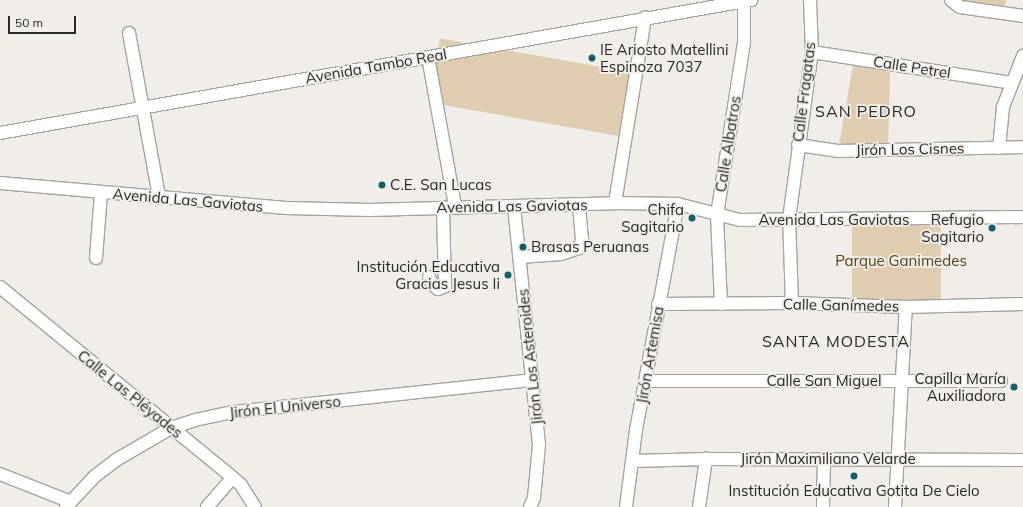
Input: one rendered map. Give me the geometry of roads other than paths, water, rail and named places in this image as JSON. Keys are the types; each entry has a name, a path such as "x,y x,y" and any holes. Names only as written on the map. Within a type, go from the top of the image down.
{"street":[{"name":"Calle Fragatas","path":"792,303 789,219 812,52 810,0"},
{"path":"951,0 960,7 1023,16"},
{"name":"Avenida Tambo Real","path":"0,133 428,57 645,17 710,3 748,1"},
{"name":"Calle Albatros","path":"721,304 720,222 717,216 744,42 748,1"},
{"path":"615,203 645,17"},
{"path":"129,33 144,107 159,197"},
{"name":"Calle Petrel","path":"812,52 1012,83"},
{"path":"1000,148 1002,114 1023,56"},
{"path":"428,57 449,206 445,286 438,289 432,284 429,277"},
{"name":"Jirón Los Cisnes","path":"798,145 838,151 1023,147"},
{"name":"Avenida Las Gaviotas","path":"0,183 286,208 370,210 449,206 514,207 615,203 678,204 717,216 740,220 1023,217"},
{"path":"96,258 101,192"},
{"path":"520,257 561,254 578,248 582,240 579,204"},
{"name":"Jirón Artemisa","path":"626,507 634,461 636,430 647,381 658,304 678,204"},
{"name":"Jirón Los Asteroides","path":"514,207 539,445 534,498 530,507"},
{"name":"Calle Las Pléyades","path":"0,287 232,478 255,507"},
{"name":"Calle Ganímedes","path":"658,304 792,303 906,307 1023,304"},
{"path":"895,507 906,307"},
{"name":"Jirón El Universo","path":"68,505 96,476 116,460 171,428 233,412 532,380"},
{"name":"Calle San Miguel","path":"647,381 1001,381"},
{"path":"699,507 706,459"},
{"name":"Jirón Maximiliano Velarde","path":"634,461 706,459 1023,460"},
{"path":"823,507 824,459"},
{"path":"0,474 68,505"},
{"path":"207,507 232,478"}],"place":[{"name":"IE Ariosto Matellini Espinoza 7037","path":"592,58"},
{"name":"C.E. San Lucas","path":"382,185"},
{"name":"Chifa Sagitario","path":"692,218"},
{"name":"Refugio Sagitario","path":"992,228"},
{"name":"Brasas Peruanas","path":"523,247"},
{"name":"Institución Educativa Gracias Jesus Ii","path":"508,275"},
{"name":"Capilla María Auxiliadora","path":"1014,387"},
{"name":"Institución Educativa Gotita De Cielo","path":"854,476"}],"district":[{"name":"SAN PEDRO","path":"866,111"},
{"name":"SANTA MODESTA","path":"836,341"}],"park label":[{"name":"Parque Ganimedes","path":"901,261"}]}
